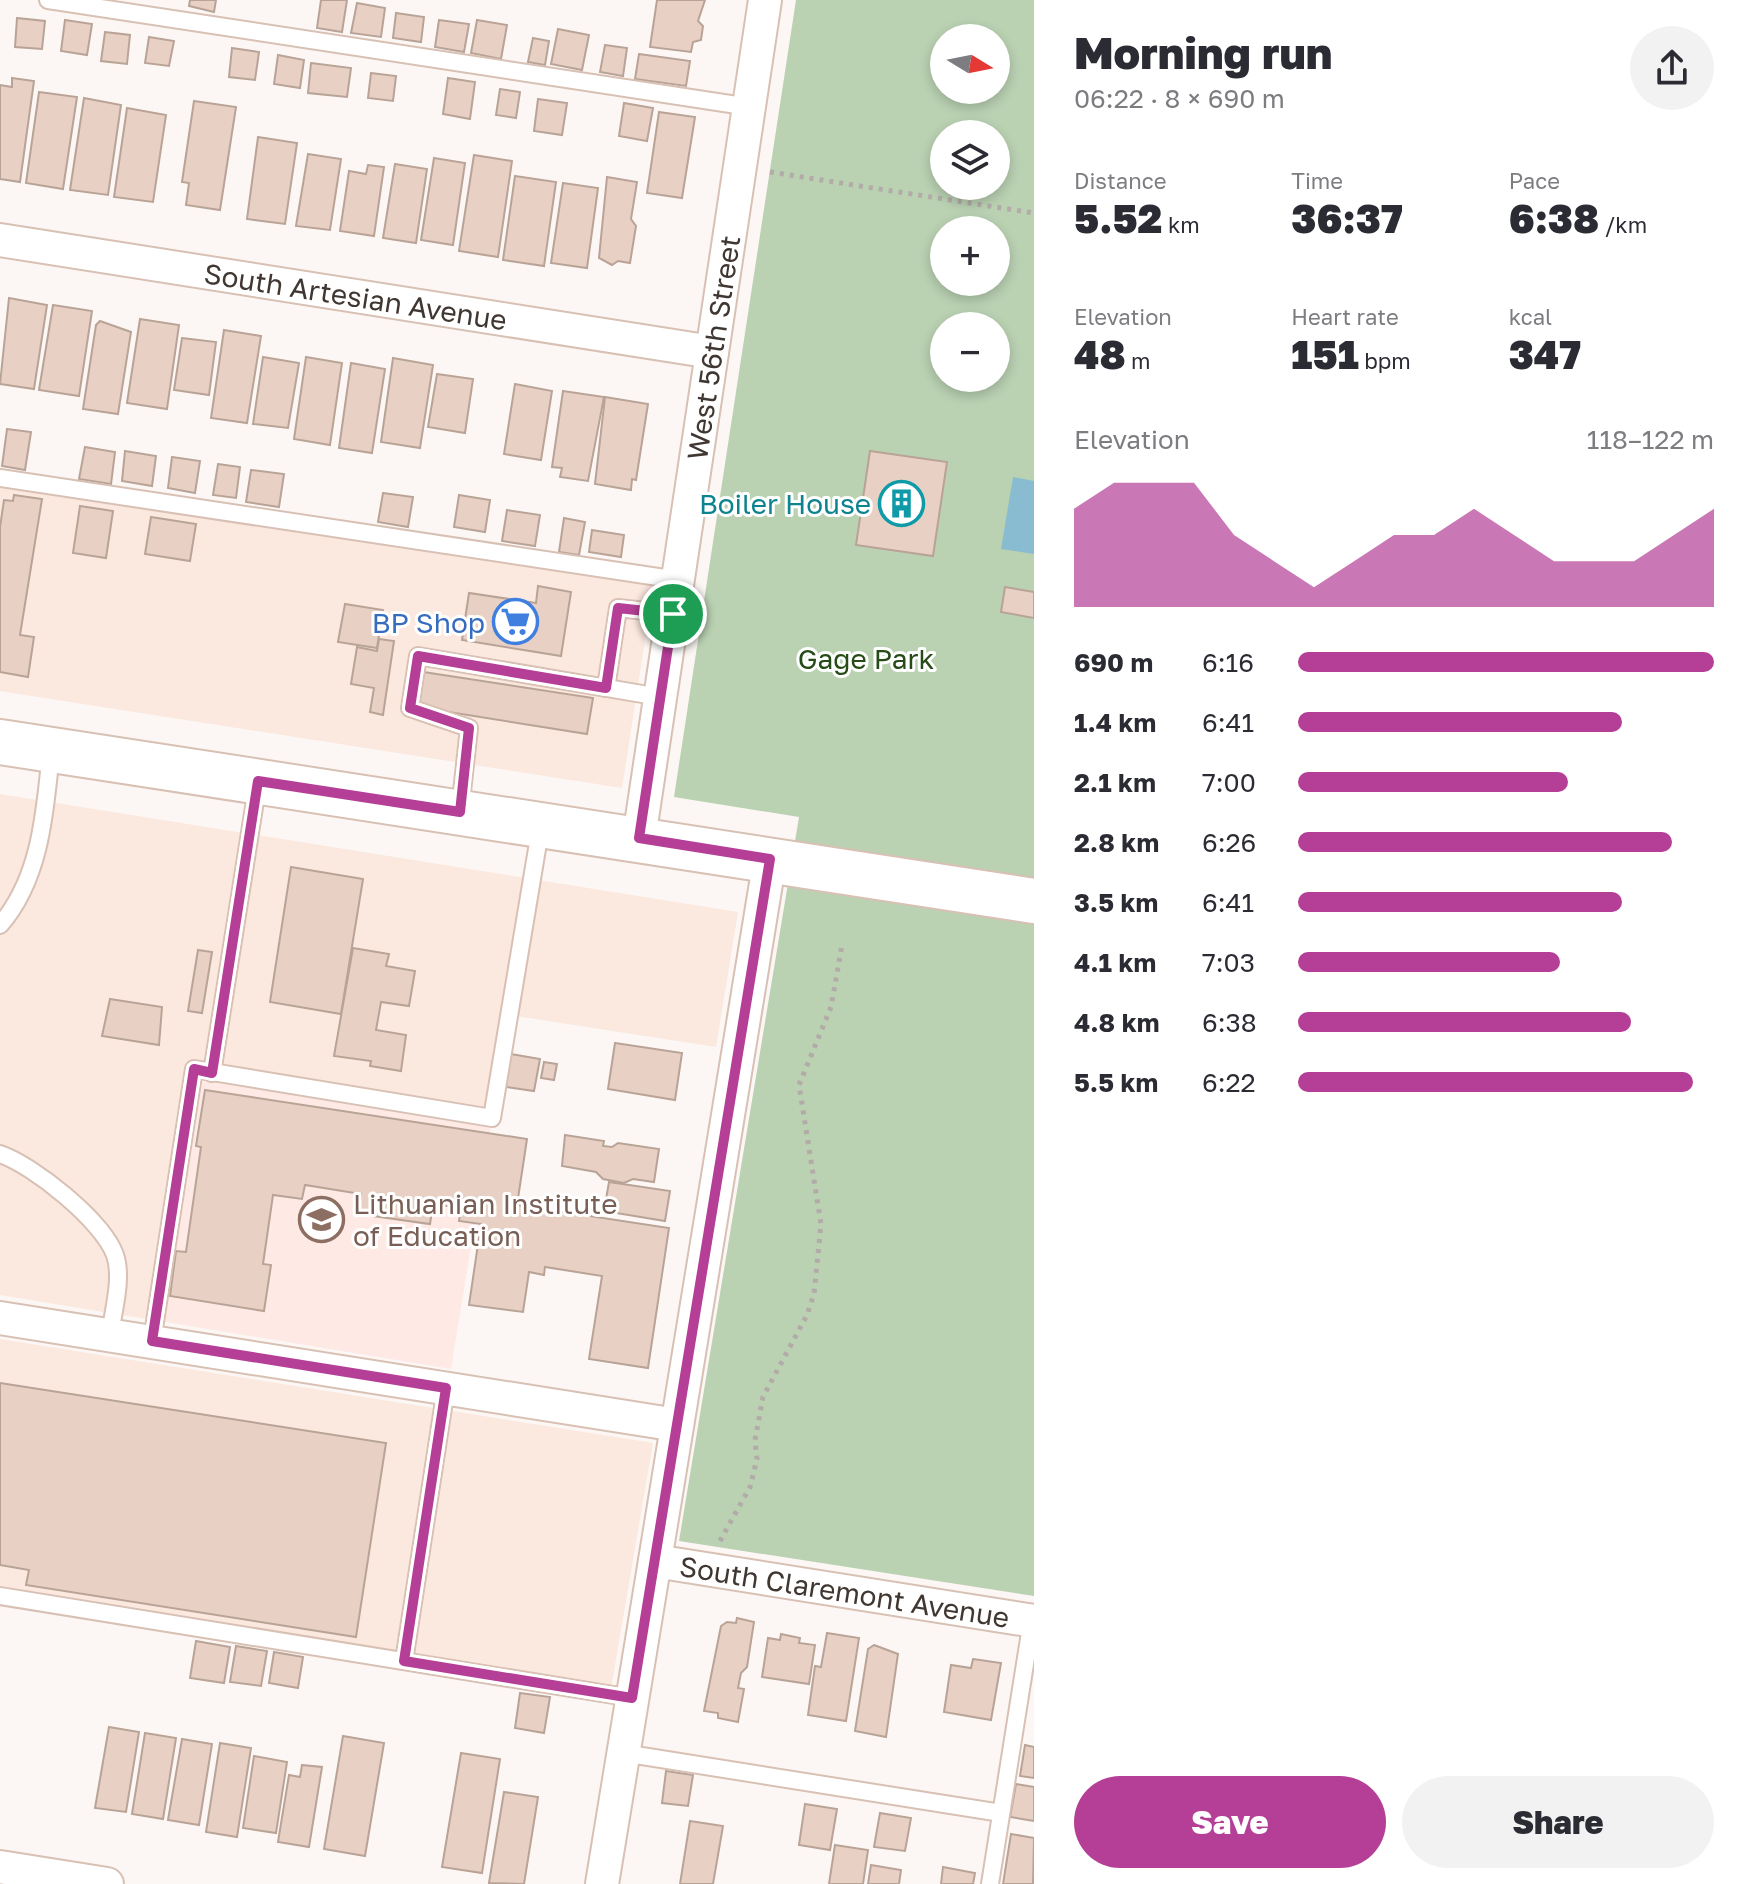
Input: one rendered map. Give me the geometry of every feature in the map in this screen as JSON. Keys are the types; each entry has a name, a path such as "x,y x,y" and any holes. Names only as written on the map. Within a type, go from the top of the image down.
{"main road":[{"path":"0,742 1034,901"}],"street":[{"name":"West 56th Street","path":"639,838 765,0"},
{"name":"South Artesian Avenue","path":"0,240 712,352"},
{"path":"602,1884 770,859"},
{"path":"0,1318 677,1425"},
{"name":"South Claremont Avenue","path":"655,1561 1033,1620"},
{"path":"0,1867 41,1879 107,1884"}],"lane":[{"path":"48,0 750,107"},
{"path":"0,478 678,580"},
{"path":"606,688 618,608 673,614"},
{"path":"460,812 469,728 410,708 418,656 660,697"},
{"path":"0,925 21,893 38,850 51,750"},
{"path":"212,1073 258,781"},
{"path":"152,1341 194,1069 492,1118 542,824"},
{"path":"0,1154 54,1187 104,1236 115,1256 116,1269 110,1335"},
{"path":"404,1661 446,1388"},
{"path":"0,1596 632,1698"},
{"path":"990,1884 1033,1620"},
{"path":"623,1753 1001,1813"}],"path":[{"path":"769,172 1034,213"},
{"path":"717,1547 750,1487 757,1459 755,1440 763,1397 807,1315 814,1294 821,1224 799,1085 831,1007 842,945"}],"shaded area":[{"path":"0,478 655,576 622,788 0,691"},
{"path":"0,794 738,912 716,1047 510,1015 492,1118 153,1320 0,1295"},
{"name":"Lithuanian Institute of Education","path":"194,1069 492,1118 451,1369 153,1320"},
{"path":"0,1339 653,1443 610,1694 0,1596"}],"green space":[{"name":"Gage Park","path":"796,0 1034,0 1034,1596 679,1541 799,817 674,797"}],"water":[{"path":"1013,477 1034,481 1034,554 1001,549"}],"building":[{"path":"190,0 216,0 214,12 189,6"},
{"path":"321,0 347,0 342,32 317,28"},
{"path":"657,0 705,0 698,21 703,26 701,40 693,42 691,52 650,47"},
{"path":"357,3 385,8 381,37 351,33"},
{"path":"396,13 424,17 421,42 393,38"},
{"path":"17,18 45,21 42,49 15,47"},
{"path":"65,20 92,24 87,55 61,51"},
{"path":"439,20 469,24 464,52 435,47"},
{"path":"477,20 507,25 501,59 471,53"},
{"path":"558,29 589,35 582,70 551,64"},
{"path":"105,32 130,35 127,64 101,61"},
{"path":"149,37 174,41 169,66 145,63"},
{"path":"533,38 549,41 545,65 528,62"},
{"path":"605,45 627,48 623,76 600,72"},
{"path":"232,48 259,52 255,80 229,77"},
{"path":"639,54 690,61 686,86 635,79"},
{"path":"278,55 304,60 300,88 274,84"},
{"path":"311,63 351,68 347,97 308,93"},
{"path":"371,73 396,76 393,101 368,98"},
{"path":"12,78 34,81 20,182 0,179 0,85 12,87"},
{"path":"448,78 475,82 470,119 443,114"},
{"path":"500,89 520,92 516,118 496,115"},
{"path":"39,92 77,97 63,189 26,183"},
{"path":"84,98 121,105 108,195 70,190"},
{"path":"538,99 567,103 562,135 534,131"},
{"path":"194,101 236,107 220,210 186,205 189,183 182,182"},
{"path":"624,103 653,108 647,141 619,136"},
{"path":"127,108 166,115 153,202 114,197"},
{"path":"659,112 695,117 682,198 647,193"},
{"path":"258,137 297,143 285,224 247,219"},
{"path":"308,154 341,159 330,230 296,226"},
{"path":"474,155 512,161 498,257 459,251"},
{"path":"434,158 465,163 453,245 421,240"},
{"path":"395,164 427,169 416,243 383,238"},
{"path":"368,165 384,167 374,236 340,231 349,171 366,174"},
{"path":"515,176 556,182 544,266 503,260"},
{"path":"607,177 637,182 631,219 636,226 630,263 618,261 612,265 599,258"},
{"path":"563,183 598,188 587,268 551,263"},
{"path":"9,298 47,305 34,389 0,384"},
{"path":"53,305 92,311 79,396 39,390"},
{"path":"140,319 179,325 167,409 127,403"},
{"path":"100,321 131,332 118,414 83,409 96,325"},
{"path":"224,330 261,336 247,423 211,418"},
{"path":"182,338 216,342 209,395 174,390"},
{"path":"263,357 299,363 288,428 253,424"},
{"path":"306,357 342,363 330,445 294,439"},
{"path":"393,358 433,365 420,448 381,442"},
{"path":"351,363 385,369 372,453 339,448"},
{"path":"437,374 473,379 465,433 428,427"},
{"path":"515,384 552,391 541,460 504,454"},
{"path":"563,391 604,397 588,481 560,477 562,468 552,467"},
{"path":"605,397 648,404 636,480 632,479 631,490 595,484"},
{"path":"7,429 31,432 25,470 2,466"},
{"path":"85,447 115,452 111,484 79,479"},
{"path":"125,451 156,456 152,486 122,481"},
{"name":"Boiler House","path":"870,451 947,462 933,556 856,545"},
{"path":"172,457 200,461 195,493 168,488"},
{"path":"218,464 240,467 236,498 213,495"},
{"path":"251,470 284,474 279,507 246,502"},
{"path":"383,493 413,497 408,527 378,522"},
{"path":"14,495 42,499 20,635 34,637 28,677 0,672 0,527 4,500 13,501"},
{"path":"459,495 490,500 485,532 454,527"},
{"path":"80,506 113,511 106,558 73,553"},
{"path":"507,510 540,515 535,546 502,541"},
{"path":"151,517 196,524 190,561 145,554"},
{"path":"564,518 585,522 579,555 559,552"},
{"path":"592,530 624,535 621,557 589,552"},
{"name":"BP Shop","path":"538,586 571,592 561,656 462,640 469,593 536,603"},
{"path":"1005,587 1034,592 1034,618 1001,612"},
{"path":"345,604 383,610 377,648 338,642"},
{"path":"379,639 394,641 383,715 370,712 374,688 351,684 357,647 377,651"},
{"path":"417,671 593,698 587,734 411,706"},
{"path":"291,867 363,879 341,1014 270,1002"},
{"path":"353,948 389,954 386,966 415,971 409,1006 381,1002 376,1030 406,1035 401,1071 370,1066 371,1061 334,1056"},
{"path":"198,950 212,952 202,1013 188,1011"},
{"path":"110,999 162,1007 159,1045 102,1036"},
{"path":"615,1043 682,1053 675,1100 608,1089"},
{"path":"511,1054 540,1059 534,1091 506,1087"},
{"path":"544,1062 557,1064 554,1080 541,1078"},
{"path":"205,1090 527,1139 517,1205 669,1228 648,1368 589,1359 602,1276 545,1267 544,1275 529,1272 523,1312 469,1305 481,1224 459,1221 461,1208 433,1204 430,1224 358,1214 361,1194 305,1185 302,1199 273,1195 263,1264 271,1265 264,1311 170,1296 176,1251 186,1252 201,1147 196,1146"},
{"path":"565,1135 604,1141 603,1146 612,1147 618,1143 659,1149 654,1182 633,1179 624,1183 603,1179 596,1172 562,1166"},
{"path":"609,1182 670,1191 665,1221 604,1211"},
{"path":"0,1383 386,1443 356,1637 26,1585 29,1570 0,1565"},
{"path":"737,1618 754,1622 747,1667 741,1673 738,1688 744,1689 738,1722 718,1718 718,1713 704,1711 721,1626 727,1622 736,1623"},
{"path":"827,1633 859,1638 846,1721 808,1715 815,1666 821,1667"},
{"path":"781,1634 800,1638 799,1643 815,1645 809,1684 762,1677 768,1638 780,1640"},
{"path":"196,1641 230,1647 224,1683 190,1678"},
{"path":"874,1645 898,1654 886,1737 855,1731 868,1649"},
{"path":"236,1646 267,1651 261,1686 230,1682"},
{"path":"274,1652 303,1657 298,1688 269,1683"},
{"path":"973,1659 1001,1663 991,1720 944,1712 951,1665 971,1668"},
{"path":"520,1693 550,1697 544,1733 515,1728"},
{"path":"109,1727 139,1732 126,1812 95,1808"},
{"path":"145,1733 176,1738 163,1819 132,1814"},
{"path":"343,1736 384,1743 365,1856 324,1849"},
{"path":"182,1739 212,1744 199,1825 168,1820"},
{"path":"220,1743 251,1748 237,1837 206,1832"},
{"path":"1025,1745 1034,1747 1034,1778 1020,1776"},
{"path":"461,1753 500,1759 482,1873 442,1867"},
{"path":"254,1756 287,1762 276,1833 243,1828"},
{"path":"302,1765 322,1767 309,1847 278,1842 289,1775 300,1777"},
{"path":"666,1771 693,1775 688,1806 662,1803"},
{"path":"1016,1784 1034,1787 1034,1821 1010,1817"},
{"path":"504,1792 538,1797 524,1884 489,1883"},
{"path":"805,1804 837,1809 830,1850 799,1845"},
{"path":"880,1813 911,1818 905,1851 874,1847"},
{"path":"690,1821 723,1826 713,1884 680,1884"},
{"path":"1011,1834 1034,1838 1033,1884 1003,1884"},
{"path":"835,1845 868,1850 863,1884 829,1884"},
{"path":"871,1865 901,1870 899,1884 868,1884"},
{"path":"943,1867 975,1873 973,1884 941,1884"}],"place":[{"name":"Boiler House","path":"902,503"},
{"name":"BP Shop","path":"516,622"},
{"name":"Lithuanian Institute of Education","path":"322,1219"}],"route":[{"path":"618,608 673,614 639,838 770,859 632,1698 404,1661 446,1388 152,1341 194,1069 212,1073 258,781 460,812 469,728 410,708 418,656 606,688 618,608"}]}
